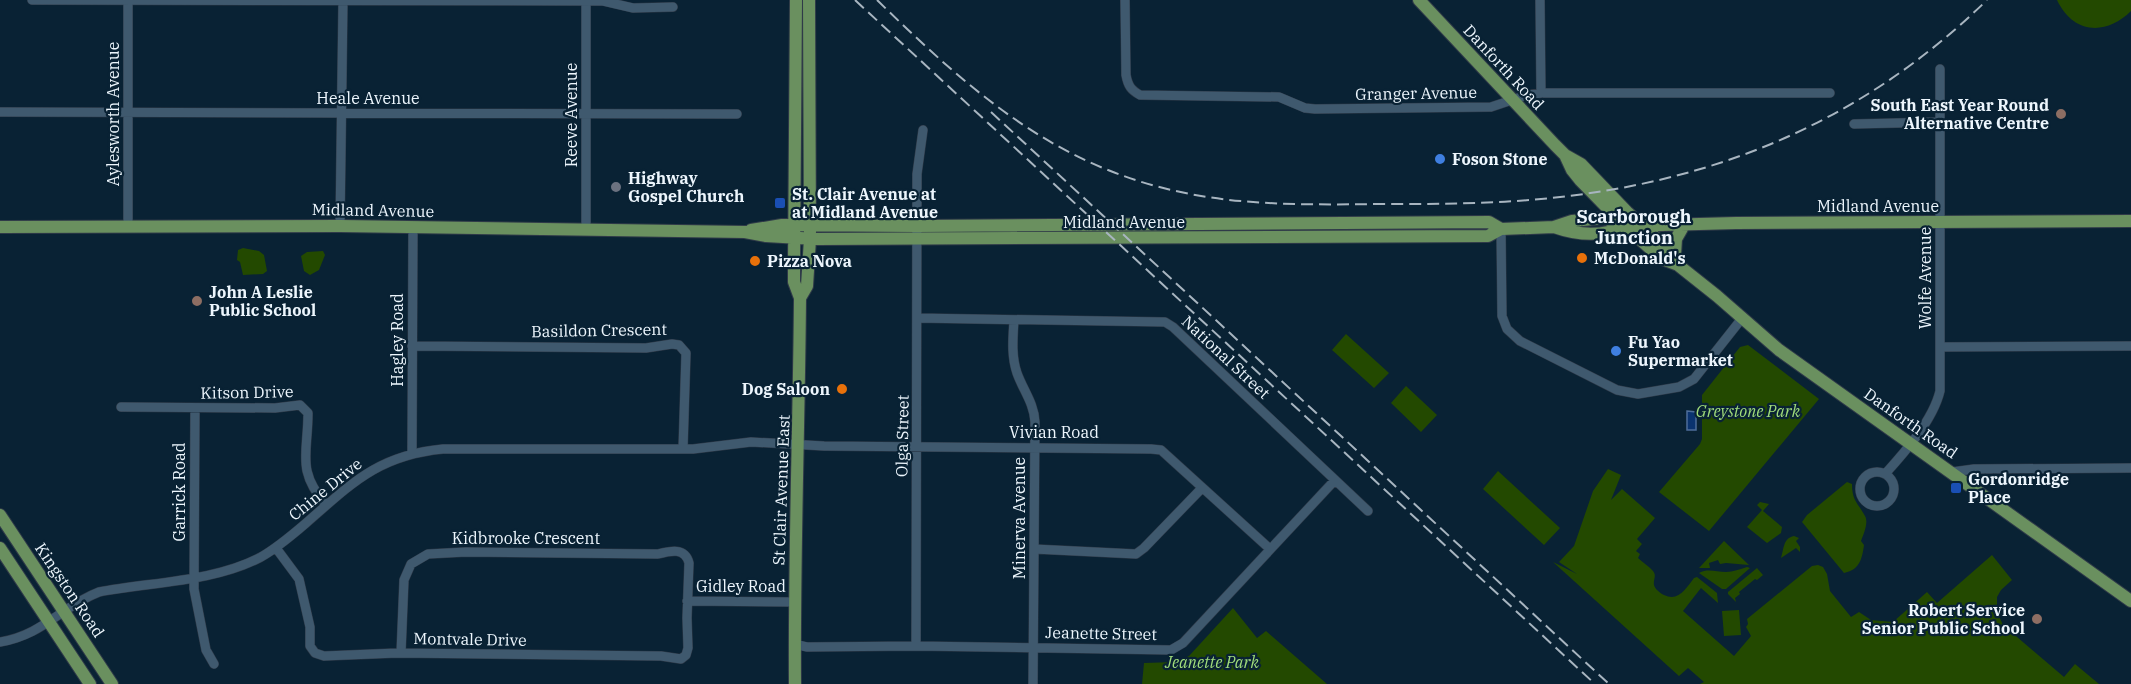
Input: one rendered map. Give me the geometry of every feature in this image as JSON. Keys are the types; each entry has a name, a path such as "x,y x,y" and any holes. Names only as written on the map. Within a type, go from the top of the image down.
{"main road":[{"name":"St Clair Avenue East","path":"795,684 794,602 799,444 800,298 794,282 796,0"},
{"name":"St Clair Avenue East","path":"800,298 807,286 810,233 809,0"},
{"name":"Danforth Road","path":"1419,0 1565,155 1580,180 1625,226 1662,259 1676,260"},
{"name":"Danforth Road","path":"1565,155 1581,164 1676,260 1779,350 1911,444 2125,590 2131,601"},
{"name":"Midland Avenue","path":"0,227 340,226 745,232 766,236 794,232 917,233 1489,222 1501,229 1554,227 1572,221 1604,218 1625,226 2131,221"},
{"path":"1676,260 1676,239 1684,225"},
{"name":"Kingston Road","path":"0,515 112,684"},
{"path":"0,548 90,684"}],"street":[{"path":"32,0 586,1 612,2 633,8 673,7"},
{"name":"Aylesworth Avenue","path":"128,0 128,227"},
{"name":"Granger Avenue","path":"1125,0 1126,75 1128,85 1140,95 1279,97 1305,108 1315,109 1491,107 1527,94 1541,93 1830,93"},
{"path":"1540,0 1541,93"},
{"path":"340,226 343,1"},
{"name":"Reeve Avenue","path":"586,1 586,230"},
{"name":"Wolfe Avenue","path":"1911,444 1937,403 1940,391 1940,69"},
{"name":"Heale Avenue","path":"0,112 737,114"},
{"path":"1854,124 1940,122"},
{"name":"Olga Street","path":"916,646 917,174 923,130"},
{"name":"Hagley Road","path":"412,453 413,227"},
{"path":"1501,229 1502,314 1507,329 1519,341 1619,391 1638,394 1676,388 1688,383 1701,373 1743,317"},
{"name":"National Street","path":"916,318 1165,322 1182,335 1368,511"},
{"name":"Minerva Avenue","path":"1014,320 1013,356 1016,372 1033,407 1035,447 1033,684"},
{"name":"Basildon Crescent","path":"412,346 646,348 678,345 686,353 683,449"},
{"path":"1940,347 2131,346"},
{"name":"Kitson Drive","path":"121,407 275,408 300,405 308,413 305,442 307,474 312,487 326,505"},
{"name":"Garrick Road","path":"195,408 194,589 206,650 214,664"},
{"name":"Chine Drive","path":"0,642 26,635 86,597 99,592 194,577 239,567 276,548 369,471 412,453 462,448 709,449 751,442 799,444"},
{"name":"Vivian Road","path":"799,444 1161,450 1270,549"},
{"path":"1886,474 1911,444"},
{"path":"1952,472 1974,469 2131,468"},
{"name":"Jeanette Street","path":"794,644 807,647 916,646 1171,650 1183,643 1335,480"},
{"path":"1034,549 1136,554 1202,488"},
{"name":"Montvale Drive","path":"276,548 299,579 310,627 309,641 312,651 324,656 401,653 661,656 681,659 686,655 688,648 687,601"},
{"name":"Kidbrooke Crescent","path":"401,653 402,593 406,571 420,558 437,552 683,552 689,563 687,601"},
{"name":"Gidley Road","path":"687,601 794,602"}],"green space":[{"path":"2057,0 2131,0 2131,11 2111,25 2091,28 2072,20"},
{"path":"243,248 259,251 264,255 267,271 263,274 243,275 240,262 237,260 238,250"},
{"path":"323,251 325,255 319,270 310,275 304,271 301,256 307,252"},
{"path":"1346,334 1389,373 1374,388 1332,350"},
{"name":"Greystone Park","path":"1748,345 1819,399 1709,531 1659,492 1700,444 1702,395 1740,347"},
{"path":"1406,386 1437,415 1421,432 1391,403"},
{"path":"1608,469 1621,475 1611,500 1622,489 1655,518 1637,539 1642,544 1636,551 1640,554 1638,558 1654,573 1655,588 1664,595 1674,597 1682,593 1697,577 1717,593 1718,603 1701,588 1683,611 1734,656 1751,636 1746,627 1747,619 1812,566 1823,567 1827,574 1830,591 1851,617 1859,612 1871,620 1893,622 1927,592 1937,603 1992,555 2012,580 1997,597 1997,612 2003,625 2064,677 2075,664 2099,684 1700,684 1704,682 1688,668 1679,676 1553,562 1577,574 1559,562 1574,546 1593,491"},
{"path":"1498,471 1560,528 1544,545 1483,489"},
{"path":"1847,482 1852,484 1854,498 1866,522 1861,541 1864,545 1861,560 1856,567 1844,573 1802,522 1807,515"},
{"path":"1760,502 1769,504 1763,511 1782,527 1781,533 1767,543 1747,527 1762,510 1757,505"},
{"path":"1794,536 1799,538 1796,541 1800,552 1796,548 1781,558 1786,541"},
{"path":"1724,541 1749,565 1720,564 1718,560 1709,563 1710,568 1699,568"},
{"path":"1750,568 1726,589 1722,589 1699,573 1709,570 1729,572"},
{"path":"1757,568 1763,575 1739,592 1740,594 1735,598 1736,602 1728,592"},
{"name":"Jeanette Park","path":"1233,608 1257,638 1266,631 1327,684 1142,684 1144,663 1175,662 1189,656"},
{"path":"1739,610 1741,635 1724,636 1722,611"}],"water":[{"path":"1687,411 1696,412 1696,430 1687,430"}],"railway":[{"path":"855,0 1595,684"},
{"path":"877,0 928,49 982,95 1010,116 1071,153 1138,181 1172,190 1240,201 1309,204 1461,203 1541,199 1605,191 1666,178 1725,161 1782,139 1837,112 1889,80 1939,43 1987,0"},
{"path":"991,112 1609,684"}],"place":[{"name":"South East Year Round Alternative Centre","path":"2061,114"},
{"name":"Foson Stone","path":"1440,159"},
{"name":"Highway Gospel Church","path":"616,187"},
{"name":"St. Clair Avenue at at Midland Avenue","path":"780,203"},
{"name":"McDonald's","path":"1582,258"},
{"name":"Pizza Nova","path":"755,261"},
{"name":"John A Leslie Public School","path":"197,301"},
{"name":"Fu Yao Supermarket","path":"1616,351"},
{"name":"Dog Saloon","path":"842,389"},
{"name":"Gordonridge Place","path":"1956,488"},
{"name":"Robert Service Senior Public School","path":"2037,619"}],"district":[{"name":"Scarborough Junction","path":"1634,226"}]}
